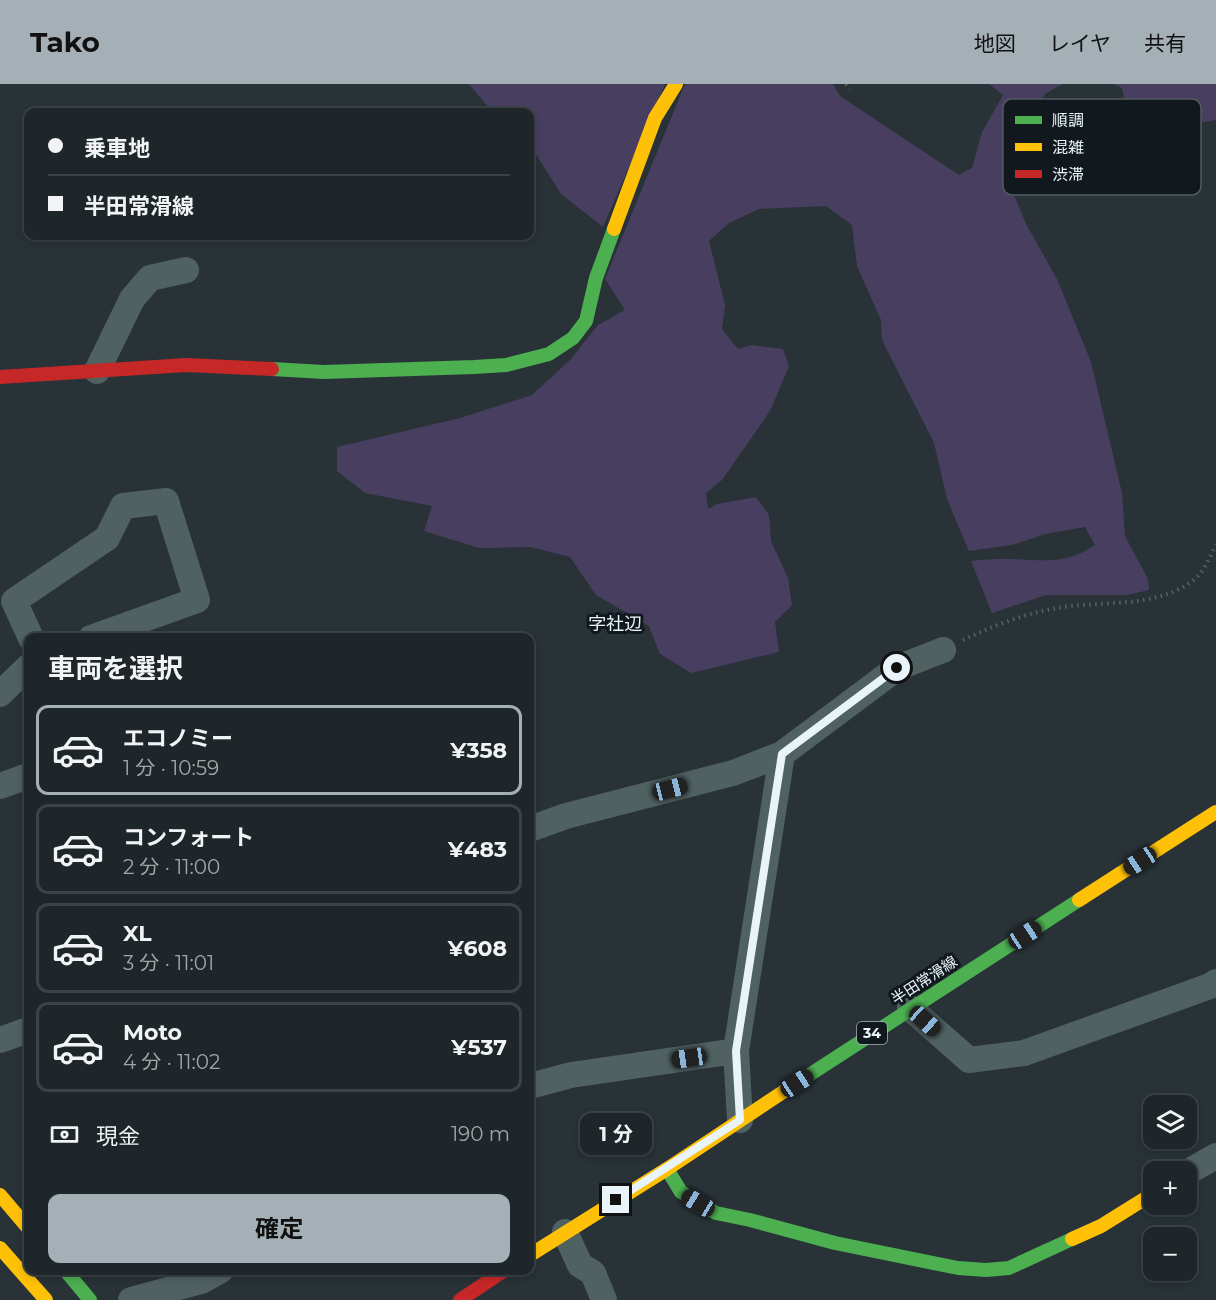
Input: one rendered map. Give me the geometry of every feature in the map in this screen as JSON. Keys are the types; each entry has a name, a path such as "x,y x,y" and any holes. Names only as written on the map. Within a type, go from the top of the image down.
{"main road":[{"path":"0,377 186,365 324,372 474,367 506,365 549,354 573,338 586,321 596,278 651,128 676,84"},
{"name":"半田常滑線","path":"534,1252 667,1169 910,1008 1216,812"},
{"path":"667,1169 681,1192 716,1214 750,1220 835,1243 958,1268 986,1270 1009,1268 1101,1226 1143,1200"},
{"path":"0,1195 24,1223"},
{"path":"0,1248 46,1300"},
{"path":"69,1275 90,1300"},
{"path":"460,1300 498,1275"}],"street":[{"path":"97,371 132,299 150,278 186,270"},
{"path":"30,633 14,601 107,538 123,506 166,501 197,600 105,633"},
{"path":"534,828 566,816 733,773 782,754 897,668 943,650"},
{"path":"0,694 24,671"},
{"path":"740,1120 736,1051 782,754"},
{"path":"0,786 24,777"},
{"path":"910,1008 969,1060 1023,1053 1210,986 1216,981"},
{"path":"0,1040 24,1031"},
{"path":"534,1085 571,1075 736,1051"},
{"path":"1197,1167 1216,1156"},
{"path":"565,1232 580,1265 593,1273 604,1300"},
{"path":"131,1300 201,1281 212,1275"}],"path":[{"path":"846,84 850,89"},
{"path":"943,650 1000,623 1057,608 1156,599 1192,582 1209,561 1216,544"}],"shaded area":[{"path":"469,84 665,84 603,227 561,194 534,153 534,108 489,108"},
{"path":"685,84 833,84 840,96 959,175 972,168 982,132 1003,95 989,84 1063,84 1046,93 1042,99 1003,99 1003,195 1014,195 1026,224 1057,279 1091,362 1122,493 1125,536 1148,579 1149,590 1127,595 1046,595 992,613 971,561 1060,559 1071,557 1095,545 1085,527 1045,534 1012,545 969,551 947,499 934,443 882,340 881,320 857,266 852,225 826,206 759,209 729,223 709,241 725,305 722,329 738,349 751,345 783,349 789,366 770,411 722,480 706,493 708,509 717,504 756,497 769,515 771,541 788,578 792,605 775,622 779,652 691,673 660,654 649,626 596,595 570,557 530,547 479,548 424,531 432,506 365,493 337,471 337,447 460,418 532,395 570,360 598,325 625,310 605,279"},
{"path":"1114,84 1216,84 1216,120 1201,122 1201,99 1125,99 1122,88"}],"traffic: fast":[{"path":"272,369 324,372 474,367 506,365 549,354 573,338 586,321 596,278 614,229"},
{"path":"786,1090 1079,900"},
{"path":"667,1169 681,1192 716,1213 835,1243 958,1268 986,1270 1009,1268 1072,1239"},
{"path":"69,1275 90,1300"}],"traffic: slow":[{"path":"614,229 655,118 676,84"},
{"path":"1079,900 1216,812"},
{"path":"534,1252 667,1169 786,1090"},
{"path":"0,1195 24,1223"},
{"path":"1072,1239 1101,1226 1143,1200"},
{"path":"0,1248 46,1300"}],"traffic: jam":[{"path":"0,377 186,365 272,369"},
{"path":"460,1300 498,1275"}],"district":[{"name":"字社辺","path":"615,624"}],"route":[{"path":"616,1200 740,1120 736,1051 782,754 897,668"}]}
